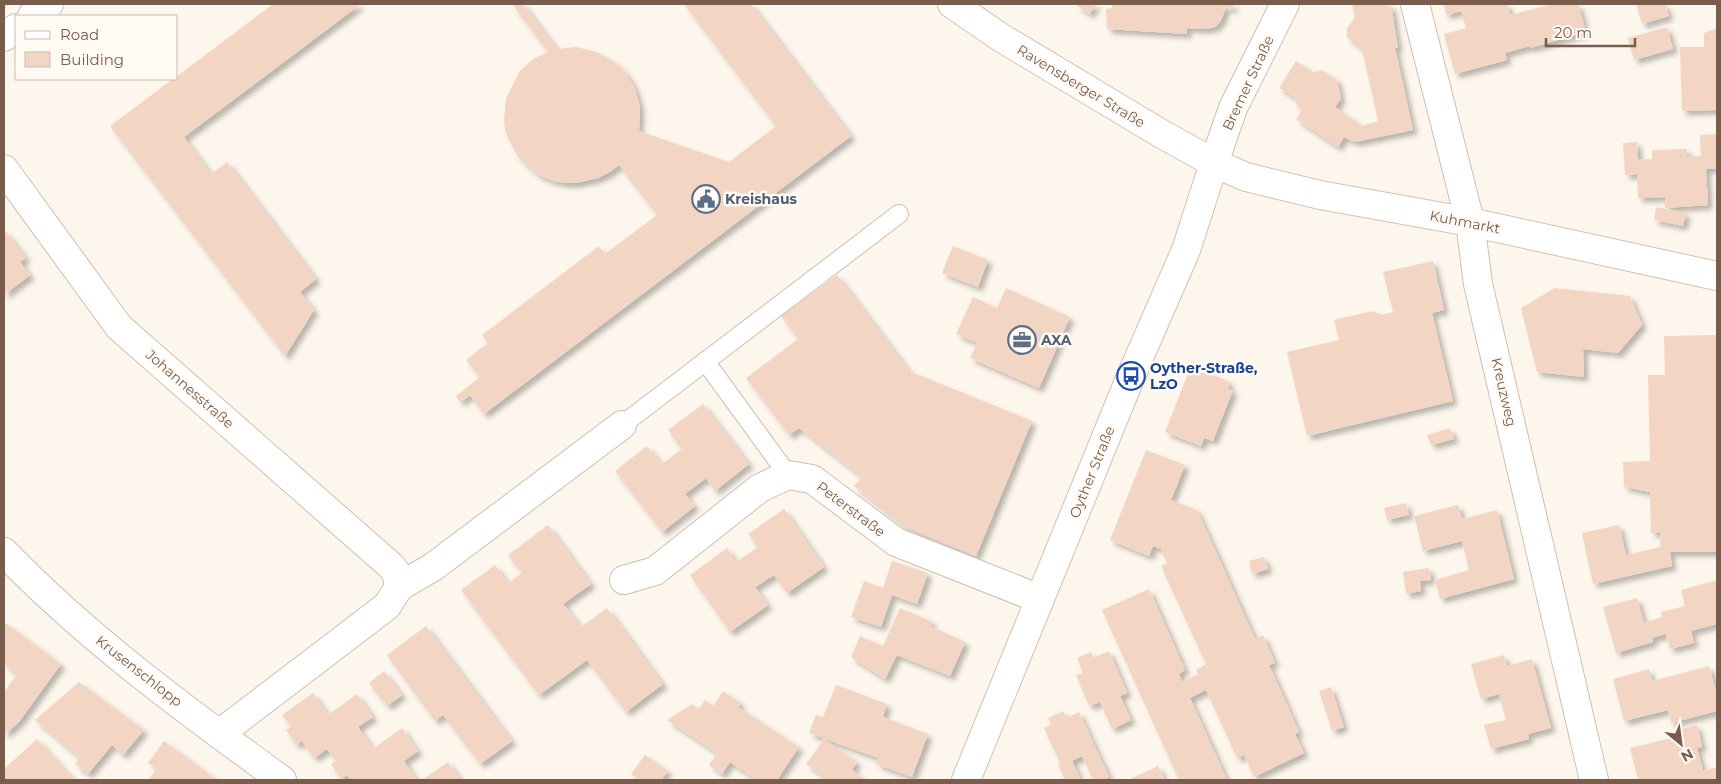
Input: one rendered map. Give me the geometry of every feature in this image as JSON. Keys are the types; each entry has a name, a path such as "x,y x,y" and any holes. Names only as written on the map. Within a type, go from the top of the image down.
{"street":[{"path":"33,15 48,4"},
{"name":"Ravensberger Straße","path":"952,4 1000,37 1214,163"},
{"name":"Bremer Straße","path":"1214,163 1233,108 1285,4"},
{"name":"Kreuzweg","path":"1415,4 1470,222 1480,293 1594,780"},
{"path":"4,37 15,29"},
{"name":"Kuhmarkt","path":"1214,163 1246,177 1320,195 1470,222 1717,276"},
{"name":"Oyther Straße","path":"966,780 1127,385 1186,250 1214,163"},
{"name":"Johannesstraße","path":"4,169 120,327 391,566 396,572 399,587"},
{"path":"219,734 387,606 399,587 432,567 622,425"},
{"path":"624,580 655,571 760,488 788,475"},
{"name":"Peterstraße","path":"788,475 812,479 896,542 1040,599"},
{"name":"Krusenschlopp","path":"4,552 28,577 86,629 219,734 282,780"}],"lane":[{"path":"622,425 899,214"},
{"path":"705,361 788,475"}],"building":[{"path":"273,4 361,4 184,137 211,174 227,162 316,279 300,292 314,310 285,356 110,126 172,80 178,80 178,75"},
{"name":"Kreishaus","path":"512,4 523,4 557,49 576,47 597,52 613,61 626,73 635,89 640,107 639,131 729,162 776,126 684,4 751,4 851,136 484,414 470,395 460,402 456,396 480,377 466,360 488,343 482,335 599,246 605,254 657,215 619,165 598,178 576,183 565,183 553,181 537,174 519,158 505,130 506,98 520,71 533,59 548,52"},
{"path":"1075,4 1097,4 1089,14"},
{"path":"1112,4 1235,4 1232,9 1226,7 1221,21 1215,27 1207,29 1187,28 1187,34 1107,29 1106,9 1112,8"},
{"path":"1352,4 1391,5 1398,48 1395,48 1413,130 1355,142 1344,137 1338,147 1296,119 1302,110 1297,106 1294,97 1279,88 1296,61 1313,72 1322,70 1337,80 1341,99 1335,107 1362,126 1378,121 1362,49 1347,37 1347,28 1355,17"},
{"path":"1444,4 1507,4 1510,15 1552,4 1578,4 1586,32 1505,53 1507,60 1455,74 1444,34 1466,28 1461,11 1446,15"},
{"path":"1636,4 1665,4 1669,16 1642,24"},
{"path":"1667,27 1673,49 1634,60 1628,38"},
{"path":"1717,28 1716,110 1682,111 1680,47 1704,47 1704,33"},
{"path":"1717,134 1717,168 1706,169 1708,205 1665,208 1665,197 1638,198 1637,174 1625,175 1623,143 1637,142 1638,160 1652,159 1652,150 1687,149 1687,157 1701,156 1700,135"},
{"path":"1656,207 1686,213 1683,226 1654,220"},
{"path":"4,229 26,258 20,262 30,275 4,295"},
{"path":"953,246 988,260 978,287 942,273"},
{"path":"1433,261 1444,310 1432,313 1453,401 1307,436 1287,352 1339,340 1334,320 1372,311 1381,315 1393,312 1383,272"},
{"path":"837,275 909,371 1032,421 976,556 906,527 854,486 862,477 799,428 789,435 746,378 798,339 781,316"},
{"path":"1006,288 1070,317 1039,388 970,358 977,343 956,334 973,297 997,308"},
{"path":"1555,288 1630,296 1642,325 1618,353 1583,349 1584,377 1537,372 1521,308"},
{"path":"1717,335 1717,552 1670,552 1672,566 1593,584 1582,533 1619,525 1626,555 1660,547 1661,533 1651,533 1650,492 1624,487 1623,462 1650,461 1648,375 1665,375 1664,336"},
{"path":"1191,366 1230,382 1228,389 1233,390 1213,441 1204,438 1201,446 1165,432"},
{"path":"703,404 749,464 715,491 706,478 685,494 695,506 662,532 615,471 647,446 662,464 682,449 668,430"},
{"path":"1450,428 1454,439 1431,445 1427,435"},
{"path":"1146,450 1185,465 1171,500 1197,510 1255,639 1263,635 1275,663 1269,665 1299,732 1295,734 1304,753 1254,777 1244,755 1237,758 1206,690 1190,698 1227,780 1179,780 1102,610 1149,589 1185,670 1179,674 1182,682 1198,674 1196,670 1206,664 1161,566 1167,563 1161,549 1153,546 1149,556 1110,540"},
{"path":"1406,503 1409,515 1387,520 1384,508"},
{"path":"1458,505 1462,519 1497,510 1514,579 1440,599 1435,580 1469,570 1462,541 1423,551 1414,516"},
{"path":"784,509 824,567 787,593 774,575 755,587 768,605 730,632 690,575 727,548 736,562 758,547 748,534"},
{"path":"548,525 591,584 563,604 581,627 607,608 663,684 626,712 587,660 539,695 461,590 495,565 508,583 522,573 508,555"},
{"path":"1264,557 1268,569 1252,574 1249,561"},
{"path":"892,561 928,573 917,604 892,595 881,627 851,617 864,581 883,588"},
{"path":"1429,568 1431,580 1420,581 1421,591 1406,594 1403,572"},
{"path":"1717,580 1717,624 1691,631 1694,643 1670,649 1666,634 1652,638 1653,642 1616,653 1603,607 1637,598 1644,623 1662,617 1661,612 1685,606 1681,590"},
{"path":"900,608 933,622 930,626 965,642 950,676 897,655 885,679 851,657 860,636 883,646"},
{"path":"4,622 61,664 19,722 4,735 4,692 17,674 4,664"},
{"path":"426,626 512,741 480,764 443,715 435,721 387,655"},
{"path":"1109,651 1127,693 1120,696 1131,720 1112,729 1100,702 1089,706 1076,675 1083,673 1077,658 1091,652 1094,658"},
{"path":"1504,655 1507,666 1532,659 1551,728 1528,734 1529,739 1491,749 1484,725 1506,720 1499,694 1481,699 1471,664"},
{"path":"1709,666 1717,696 1717,711 1671,723 1668,710 1624,721 1613,679 1649,669 1652,681"},
{"path":"384,671 402,695 387,706 369,683"},
{"path":"79,682 144,730 123,755 112,745 88,774 75,764 80,758 35,720"},
{"path":"836,685 887,704 883,717 928,734 912,777 876,764 878,758 809,733 816,715 823,717"},
{"path":"1331,687 1344,727 1332,731 1319,691"},
{"path":"723,691 741,703 738,707 799,747 777,780 757,780 730,762 722,774 709,765 717,753 667,720 692,704 699,709 705,700 713,706"},
{"path":"313,693 328,715 357,694 373,717 358,727 373,749 402,728 418,751 404,761 417,780 351,780 347,775 341,779 331,764 336,761 327,749 314,758 302,741 296,745 286,730 291,727 282,715"},
{"path":"1063,711 1067,718 1079,712 1109,777 1102,780 1093,780 1082,756 1072,761 1081,780 1065,780 1058,764 1060,763 1044,728 1051,725 1048,718"},
{"path":"1697,725 1702,747 1697,748 1703,771 1717,767 1717,780 1638,780 1630,748 1671,738 1669,732"},
{"path":"37,739 74,780 5,780 4,769"},
{"path":"824,739 857,762 852,770 866,780 829,780 806,764"},
{"path":"164,741 217,780 148,780 157,769 148,763"},
{"path":"645,755 668,771 661,780 640,780 631,774"},
{"path":"448,762 461,780 422,780"},
{"path":"1158,766 1165,780 1128,780"}],"place":[{"name":"Kreishaus","path":"706,199"},
{"name":"AXA","path":"1022,340"},
{"name":"Oyther-Straße, LzO","path":"1131,376"}]}
